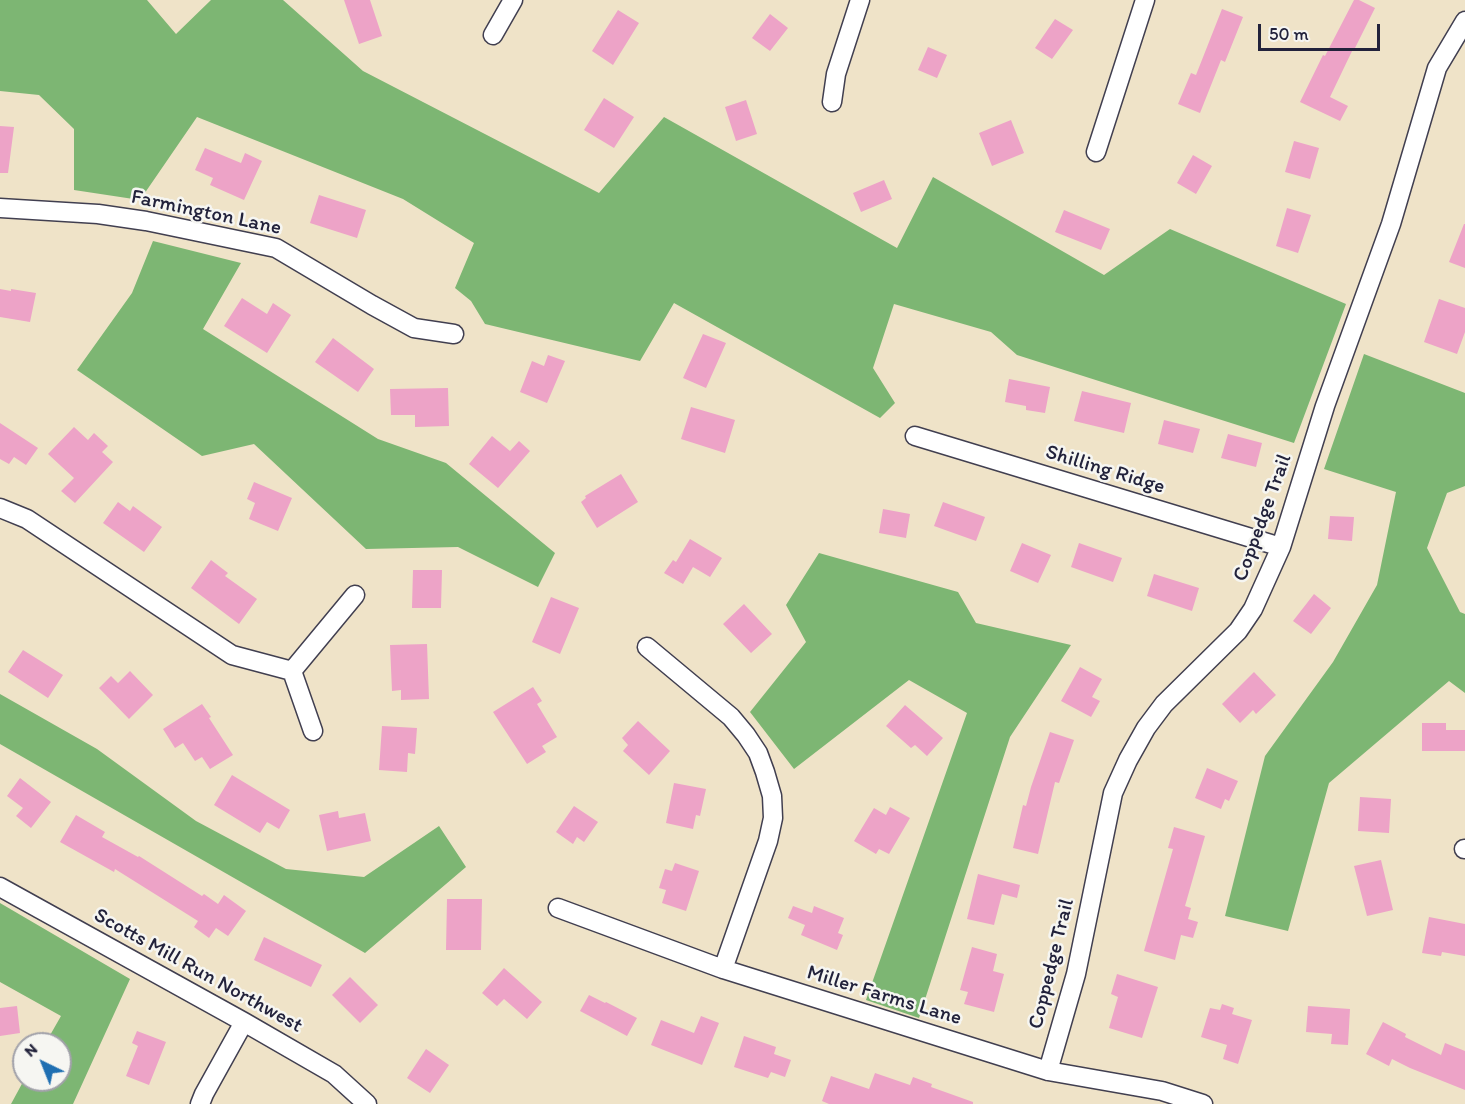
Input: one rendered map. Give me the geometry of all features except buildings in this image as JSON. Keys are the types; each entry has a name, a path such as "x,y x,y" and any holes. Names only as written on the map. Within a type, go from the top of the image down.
{"street":[{"path":"493,35 513,0"},
{"path":"831,102 836,74 860,0"},
{"path":"1096,152 1145,0"},
{"name":"Coppedge Trail","path":"1048,1071 1076,974 1113,793 1146,728 1164,704 1238,630 1253,609 1281,547 1325,406 1391,224 1437,68 1465,21"},
{"name":"Farmington Lane","path":"0,208 98,214 146,221 276,248 414,328 454,334"},
{"name":"Shilling Ridge","path":"915,436 1281,547"},
{"path":"0,508 27,519 232,655 292,671"},
{"path":"292,671 355,595"},
{"path":"647,647 730,717 746,735 758,753 772,796 773,818 768,841 723,969"},
{"path":"292,671 313,731"},
{"name":"Scotts Mill Run Northwest","path":"0,887 334,1074 368,1104"},
{"name":"Miller Farms Lane","path":"558,908 723,969 1048,1071 1162,1091 1203,1104"},
{"path":"200,1104 244,1022"}],"green space":[{"path":"0,0 147,0 176,34 211,0 283,0 363,71 599,193 664,117 897,248 933,177 1104,275 1170,229 1346,304 1294,443 1017,355 991,332 894,304 873,368 895,403 880,418 674,303 640,361 485,324 471,301 455,288 474,243 403,199 197,117 140,200 74,190 74,129 39,95 0,91"},
{"path":"153,241 241,263 203,329 378,439 446,463 555,553 538,587 458,547 366,549 254,444 202,456 77,370 132,293"},
{"path":"1364,354 1465,393 1465,486 1447,493 1427,548 1460,612 1465,614 1465,693 1449,681 1329,783 1288,931 1225,916 1265,756 1333,662 1377,585 1396,492 1324,469"},
{"path":"819,553 958,592 976,623 1071,645 1010,737 919,1018 866,1000 967,713 909,680 794,769 750,712 806,642 786,605"},
{"path":"0,694 97,749 196,821 286,869 364,877 439,826 466,867 365,953 0,744"},
{"path":"0,903 130,979 73,1104 11,1104 18,1092 72,1092 72,1032 52,1032 61,1016 0,982"}]}
